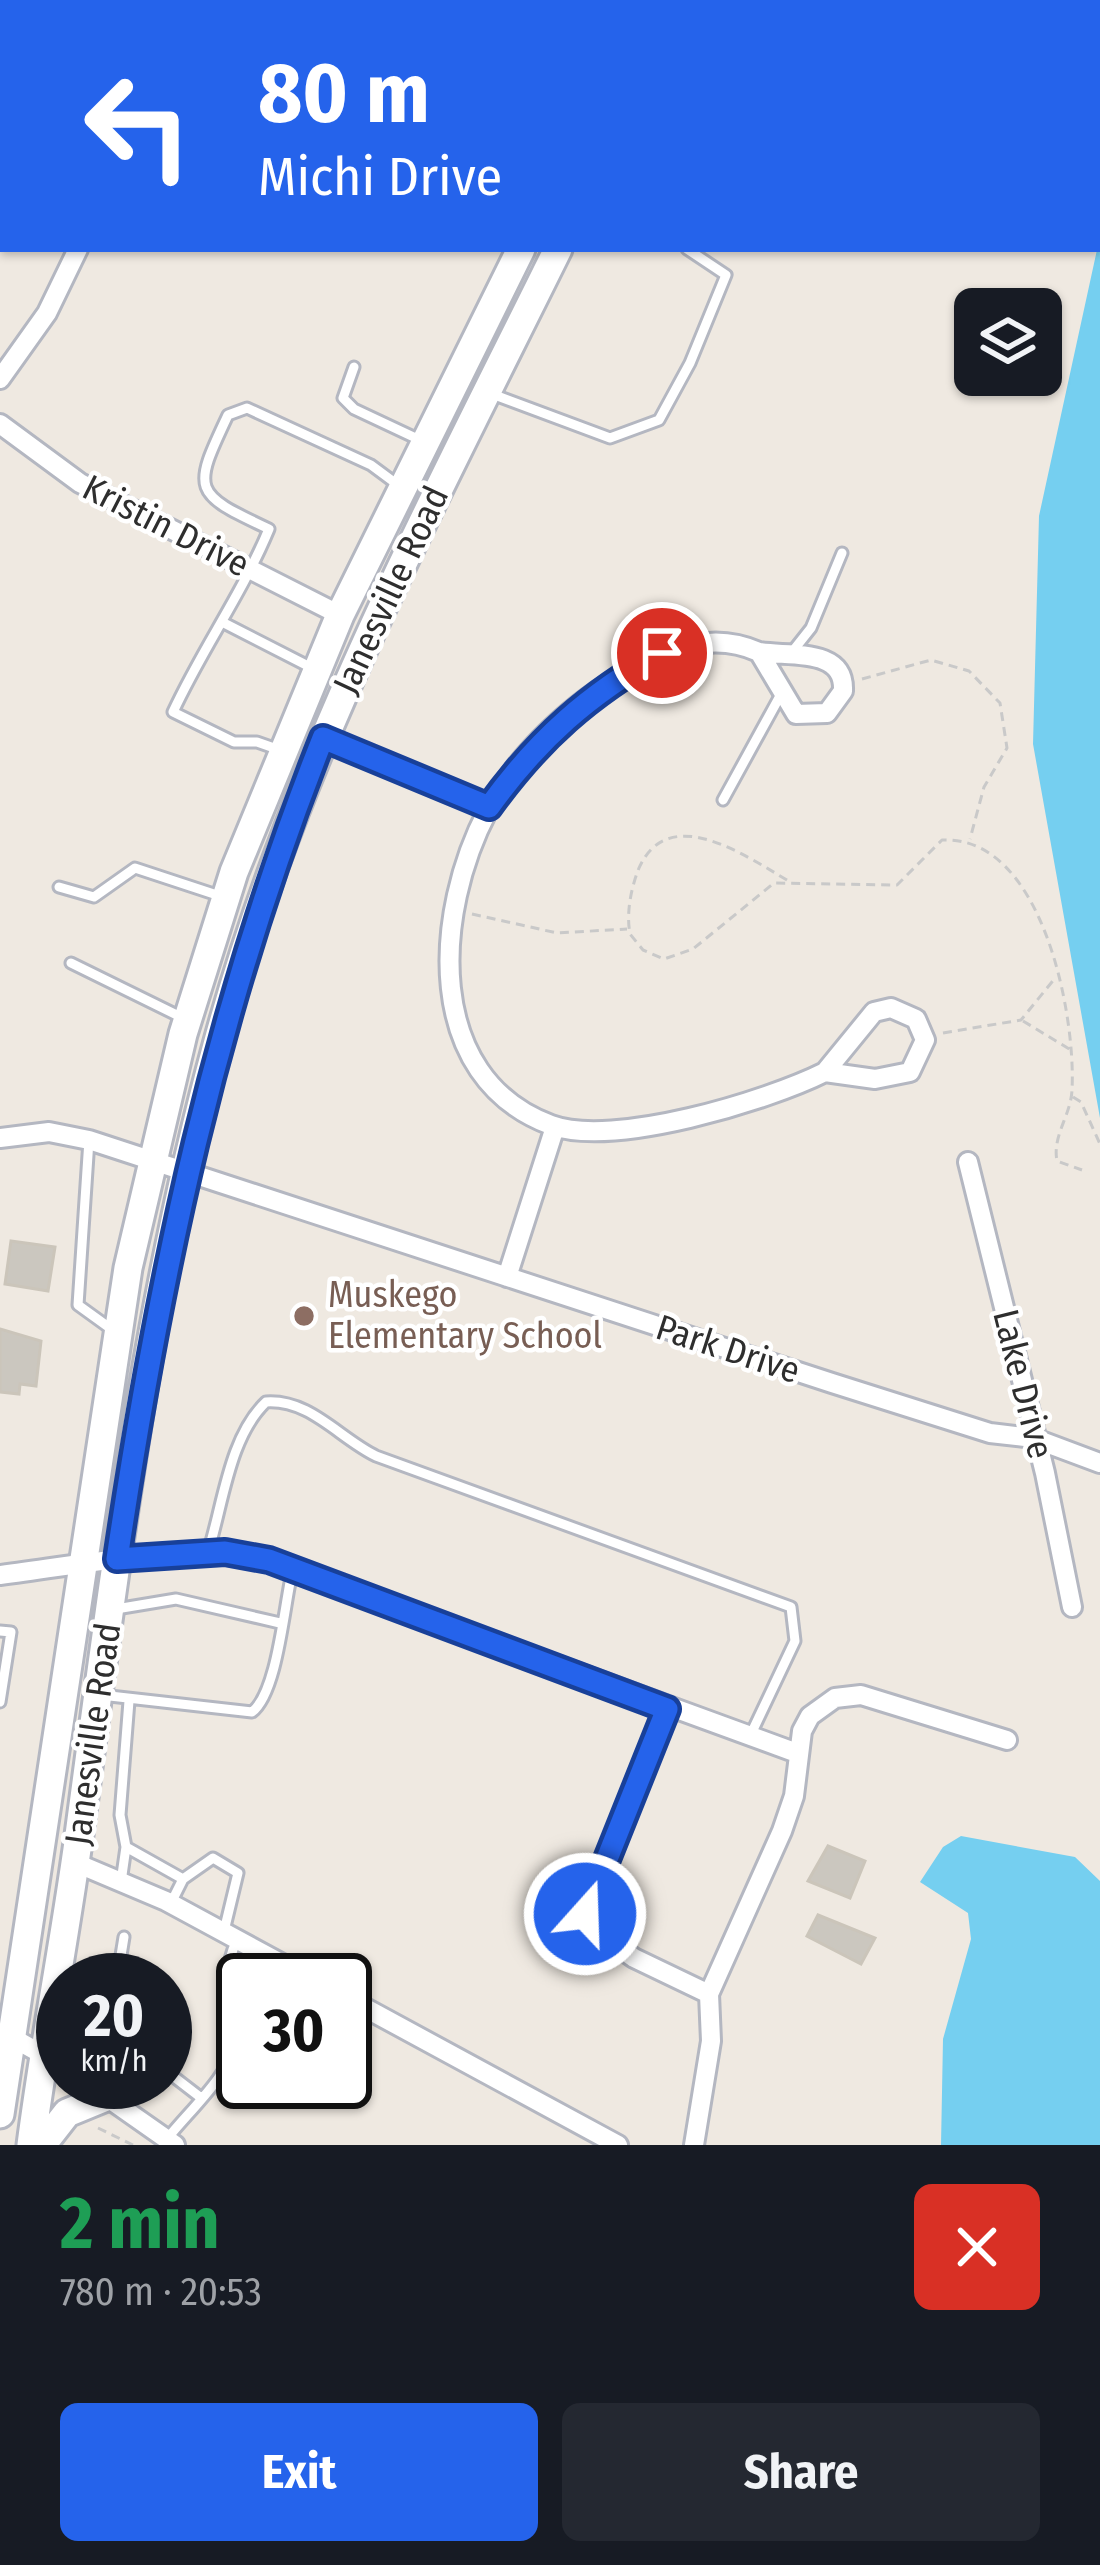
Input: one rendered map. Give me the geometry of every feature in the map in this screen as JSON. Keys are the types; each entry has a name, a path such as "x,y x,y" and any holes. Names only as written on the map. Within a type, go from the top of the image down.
{"main road":[{"name":"Janesville Road","path":"0,2114 6,2034 37,1885 118,1333 152,1160 187,1020 225,897 340,615 520,252"},
{"name":"Janesville Road","path":"66,1953 117,1559 185,1171 224,1020 327,730 393,581 557,252"},
{"path":"457,378 487,392"},
{"path":"277,763 327,730 349,651 340,615 370,604 393,581"},
{"path":"320,663 314,731 327,730"},
{"path":"64,1705 98,1702"},
{"path":"0,1965 22,1931 37,1885"},
{"name":"Janesville Road","path":"31,2145 40,2109"},
{"path":"42,2145 73,2109"}],"street":[{"path":"0,379 47,313 77,252"},
{"name":"Kristin Drive","path":"0,424 80,483 340,615"},
{"path":"759,652 780,696 796,714 817,717 834,706 843,686 831,662 814,656 759,652 731,641 688,645 611,681 541,739 489,807 455,910 452,996 465,1050 496,1093 555,1127 657,1124 712,1113 825,1072 875,1079 902,1076 922,1057 924,1036 908,1013 874,1012 825,1072"},
{"path":"327,730 489,807"},
{"path":"507,1277 555,1127"},
{"name":"Park Drive","path":"0,1138 50,1132 89,1140 990,1433 1034,1438 1100,1463"},
{"name":"Lake Drive","path":"968,1162 1072,1607"},
{"path":"0,1575 117,1559 208,1552 247,1556 292,1568 797,1753"},
{"path":"694,2145 711,2041 710,1994 782,1831 794,1796 797,1753 810,1716 847,1695 882,1701 1007,1740"},
{"path":"667,1709 589,1897 586,1924 634,1958 710,1994"},
{"path":"76,1863 170,1904 262,1953"},
{"path":"372,2012 618,2145"},
{"path":"6,2034 36,2051"},
{"path":"123,2109 171,2142"}],"lane":[{"path":"487,392 610,439 658,420 690,363 726,275 692,252"},
{"path":"354,367 343,398 354,409 425,443"},
{"path":"277,763 257,742 234,742 173,712 199,656 224,623 252,570 269,530 218,505 205,490 202,470 228,415 247,408 371,465 402,489"},
{"path":"788,656 812,628 842,554"},
{"path":"224,623 320,663"},
{"path":"723,800 780,696"},
{"path":"59,887 94,897 135,868 225,897"},
{"path":"71,963 187,1020"},
{"path":"89,1140 78,1305 118,1333"},
{"path":"208,1552 242,1436 255,1412 266,1402 302,1407 345,1441 376,1456 791,1607 795,1641 773,1696 748,1738"},
{"path":"98,1702 153,1698 252,1712 262,1705 274,1674 292,1568"},
{"path":"110,1609 135,1610 176,1599 280,1623"},
{"path":"0,1631 11,1632 0,1702"},
{"path":"121,1882 126,1847 120,1815 129,1701"},
{"path":"126,1847 182,1880"},
{"path":"170,1904 182,1880 213,1858 238,1873 224,1968 238,2038 171,2142"},
{"path":"121,1953 124,1937"},
{"path":"192,2091 200,2097"}],"path":[{"path":"843,686 931,660 969,671 987,685 1000,703 1007,748 984,788 970,842"},
{"path":"787,880 737,848 686,835 663,840 641,863 629,929 643,950 664,959 692,949 774,883 884,888 910,874 942,840 970,842 1000,859 1038,910 1058,976 1071,1050 1072,1096 1054,1147 1057,1161 1082,1170"},
{"path":"455,910 557,933 629,929"},
{"path":"1021,1020 1058,976"},
{"path":"924,1036 1021,1020 1071,1050"},
{"path":"1072,1096 1081,1102 1100,1144"},
{"path":"88,2126 133,2145"}],"water":[{"path":"1100,252 1100,1118 1033,744 1039,516"},
{"path":"961,1836 1075,1857 1100,1881 1100,2145 941,2145 943,2039 971,1939 968,1913 920,1882 943,1847"}],"building":[{"path":"11,1241 55,1247 48,1291 5,1284"},
{"path":"0,1329 41,1341 36,1386 20,1384 19,1394 0,1392"},
{"path":"828,1846 865,1861 850,1898 808,1881"},
{"path":"818,1915 875,1938 861,1964 807,1936"}],"place":[{"name":"Muskego Elementary School","path":"304,1316"}],"route":[{"path":"585,1914 667,1709 269,1560 225,1552 117,1559 173,1224 218,1042 266,890 323,738 489,807 541,739 589,696 662,653"}]}
